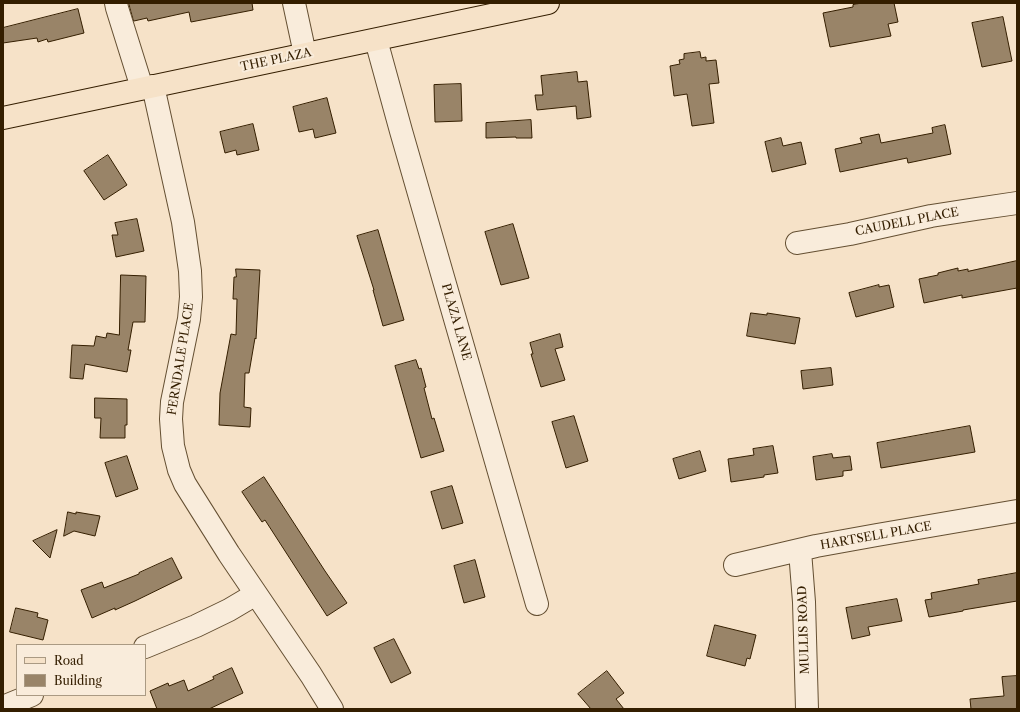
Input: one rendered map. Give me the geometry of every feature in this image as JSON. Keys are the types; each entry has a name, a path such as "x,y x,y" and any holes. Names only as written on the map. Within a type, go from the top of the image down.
{"main road":[{"name":"THE PLAZA","path":"3,118 548,3"}],"street":[{"name":"FERNDALE PLACE","path":"116,3 126,40 147,87 183,222 190,271 191,297 189,318 172,402 171,419 173,446 179,470 185,484 229,554 311,675 332,709"},
{"path":"294,3 305,54"},
{"name":"PLAZA LANE","path":"376,40 537,604"},
{"name":"CAUDELL PLACE","path":"797,243 850,234 931,216 1017,203"},
{"name":"HARTSELL PLACE","path":"735,565 800,551 816,546 1017,511"},
{"name":"MULLIS ROAD","path":"800,551 804,602 807,709"},
{"path":"146,647 196,626 229,610 256,594"}],"building":[{"path":"129,3 252,3 253,10 191,22 189,12 148,21 147,18 134,21"},
{"path":"862,3 894,3 898,22 888,24 891,36 830,47 823,13 853,7 853,5"},
{"path":"78,9 84,33 48,42 47,39 38,42 37,38 3,43 3,28"},
{"path":"1003,17 1012,61 982,67 972,23"},
{"path":"700,52 701,58 706,57 706,61 716,60 719,83 709,84 714,123 692,126 687,94 674,96 670,66 680,64 679,60 684,59 684,54"},
{"path":"577,72 578,82 587,81 591,117 577,119 576,106 537,110 535,95 543,95 541,76"},
{"path":"461,84 462,121 435,122 434,85"},
{"path":"327,98 336,133 315,138 313,129 299,132 293,107"},
{"path":"531,120 532,138 486,138 486,123"},
{"path":"253,124 259,150 237,155 236,150 225,153 220,132"},
{"path":"945,125 951,154 908,163 907,158 840,172 835,149 862,143 860,138 879,134 881,143 933,133 932,128"},
{"path":"781,138 783,146 801,142 806,164 772,172 765,142"},
{"path":"108,155 127,185 104,200 84,171"},
{"path":"137,219 144,251 116,257 112,235 118,235 115,223"},
{"path":"513,224 529,278 501,285 485,232"},
{"path":"378,230 404,320 383,326 374,290 357,236"},
{"path":"1017,261 1017,288 962,298 962,295 924,303 919,279 938,275 938,273 958,268 958,271 968,269 968,271"},
{"path":"236,269 260,270 256,339 255,338 249,373 245,373 244,407 251,408 250,427 219,425 220,393 231,334 236,335 237,299 233,299"},
{"path":"121,275 146,276 145,322 133,322 128,350 131,350 127,372 85,364 83,379 70,378 72,345 94,346 96,336 106,338 107,333 119,335"},
{"path":"879,285 879,287 889,285 894,307 856,317 849,293"},
{"path":"751,313 767,315 767,313 800,318 795,344 747,336"},
{"path":"560,334 563,347 555,349 565,380 541,387 531,354 533,354 530,343"},
{"path":"416,360 419,369 421,368 426,387 424,388 432,419 434,418 444,451 421,458 395,366"},
{"path":"831,368 833,385 803,389 801,371"},
{"path":"95,398 127,399 127,425 125,425 125,438 100,438 101,418 95,418"},
{"path":"574,416 588,461 566,468 552,422"},
{"path":"970,426 975,452 881,468 877,443"},
{"path":"773,446 778,473 764,475 764,477 731,482 728,459 754,455 753,449"},
{"path":"700,451 706,471 679,479 673,459"},
{"path":"832,454 833,458 850,456 852,470 843,471 843,476 816,480 813,457"},
{"path":"127,456 138,489 116,497 105,463"},
{"path":"264,477 347,603 327,616 265,520 262,522 242,492"},
{"path":"452,486 463,523 442,529 431,492"},
{"path":"68,512 100,516 95,536 74,531 64,536"},
{"path":"57,530 50,558 33,541"},
{"path":"172,558 182,578 115,610 115,608 92,618 81,590 102,582 104,588 139,574"},
{"path":"475,560 485,597 464,603 454,566"},
{"path":"1017,573 1017,601 929,617 925,600 932,599 931,593 979,584 978,580"},
{"path":"897,599 902,621 868,627 870,635 852,639 846,608"},
{"path":"16,608 38,613 37,617 48,620 43,640 10,632"},
{"path":"715,625 756,635 750,659 747,658 745,666 707,656"},
{"path":"394,639 411,673 391,683 374,648"},
{"path":"232,668 243,693 209,709 157,709 150,691 168,683 169,686 184,680 188,691 214,679 213,677"},
{"path":"607,671 624,693 616,699 624,709 591,709 578,694"},
{"path":"1017,676 1017,709 971,709 970,699 1004,696 1002,677"}]}
